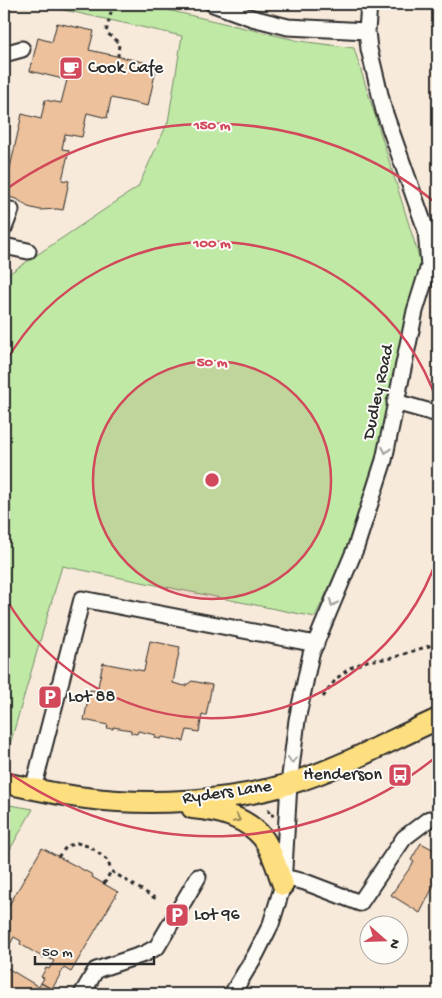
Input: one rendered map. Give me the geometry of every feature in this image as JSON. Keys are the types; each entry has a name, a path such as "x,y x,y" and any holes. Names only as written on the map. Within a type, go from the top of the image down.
{"main road":[{"name":"Ryders Lane","path":"4,783 85,798 138,803 226,797 288,784 324,772 438,719"},
{"path":"138,803 199,808 225,813 243,822 263,838 283,881"}],"street":[{"path":"213,4 252,18 288,27 367,32"},
{"name":"Dudley Road","path":"232,994 271,924 283,881 288,784 297,720 311,654 356,547 384,460 414,311 434,266 433,241 426,230 384,111 369,48 367,32 369,4"},
{"path":"4,54 22,49"},
{"path":"4,228 11,210"},
{"path":"4,246 28,251"},
{"path":"396,402 438,414"},
{"path":"33,788 82,599 316,644"},
{"path":"283,881 305,882 360,903 404,838 429,819"},
{"path":"82,994 96,970 144,954 157,947 198,877"}],"path":[{"path":"113,4 106,32 119,43 118,56"},
{"path":"323,697 336,679 350,668 367,661 399,656 438,642"},
{"path":"269,809 269,815 274,815"},
{"path":"58,857 67,846 77,843 91,848 99,852 108,861 111,871 158,900"},
{"path":"104,884 111,871"}],"shaded area":[{"path":"4,4 438,4 438,994 4,994"}],"green space":[{"path":"37,4 142,4 300,41 354,48 425,276 387,464 315,617 62,566 8,751 4,750 4,277 138,187 168,122 182,36"},
{"path":"4,804 33,809 4,860"}],"building":[{"path":"57,23 94,31 89,50 157,65 148,106 111,98 107,118 87,113 82,137 65,134 62,149 69,150 62,180 69,181 63,210 40,210 28,207 17,199 4,196 4,171 5,167 10,168 22,114 41,119 45,100 61,103 67,80 30,71 38,38 52,42"},
{"path":"150,641 180,647 173,683 185,686 192,681 212,685 206,716 202,715 199,732 187,730 184,741 162,737 161,739 155,738 156,735 138,731 137,734 131,733 131,730 107,728 108,725 84,720 90,690 97,691 103,663 144,671"},
{"name":"Henderson","path":"407,771 408,774 395,780 393,776"},
{"path":"421,843 438,852 438,877 420,913 391,895 414,862 411,860"},
{"path":"42,848 93,875 92,877 118,892 71,972 64,968 52,989 41,983 44,978 41,977 46,968 49,969 54,961 45,956 44,958 20,944 21,941 14,937 4,955 4,941 8,934 4,931 4,914"},
{"path":"4,966 39,987 41,983 52,989 50,992 53,994 4,994"}],"place":[{"name":"Cook Cafe","path":"71,68"},
{"name":"Lot 88","path":"50,697"},
{"name":"Henderson","path":"400,775"},
{"name":"Lot 96","path":"177,915"}]}
